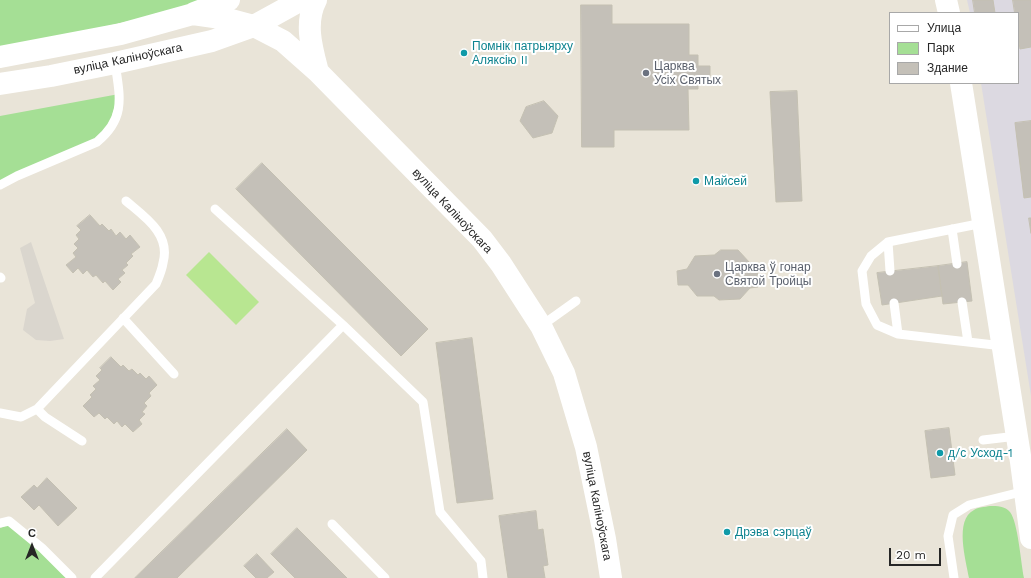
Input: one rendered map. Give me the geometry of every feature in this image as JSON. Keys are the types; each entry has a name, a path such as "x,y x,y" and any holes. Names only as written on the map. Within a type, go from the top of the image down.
{"main road":[{"path":"193,14 229,0"},
{"name":"вуліца Каліноўскага","path":"316,0 310,16 310,32 312,50 318,72"},
{"path":"946,0 949,12"},
{"path":"254,26 293,2"},
{"path":"293,2 291,29 295,52"},
{"name":"вуліца Каліноўскага","path":"0,57 121,34 193,14 228,19 254,26 283,41 318,72 482,239 541,326 564,373 586,447 605,539 611,578"},
{"name":"вуліца Каліноўскага","path":"0,84 51,76 212,41 254,26"},
{"path":"961,84 1017,436 1028,491 1031,538"}],"lane":[{"path":"0,185 17,176 97,142 106,134 115,121 119,101 115,63"},
{"path":"0,413 21,417 37,409 156,284 164,262 165,247 152,222 126,200"},
{"path":"215,209 343,325 423,402 440,512 481,561 483,578"},
{"path":"983,223 888,242 871,256 862,271 866,304 877,325 898,334 1003,346"},
{"path":"952,229 957,264"},
{"path":"888,242 890,271"},
{"path":"541,326 576,301"},
{"path":"962,302 968,342"},
{"path":"894,303 898,334"},
{"path":"123,318 174,374"},
{"path":"94,578 343,325"},
{"path":"37,409 44,417 82,441"},
{"path":"983,440 1017,436"},
{"path":"954,578 948,536 953,515 969,505 1028,491"},
{"path":"0,523 9,521 42,548 72,578"},
{"path":"332,524 385,578"}],"shaded area":[{"path":"967,0 1031,0 1031,396 981,84 1019,84 1019,12 970,12"},
{"path":"31,242 64,339 50,341 36,340 23,330 27,309 35,303 20,248"}],"green space":[{"path":"0,0 202,0 168,12 0,51"},
{"path":"119,94 106,134 0,185 0,116"},
{"path":"209,252 259,302 236,325 186,275"},
{"path":"990,506 1003,507 1010,512 1013,517 1024,578 969,578 963,541 964,522 968,515 974,510"},
{"path":"8,525 41,552 67,578 0,578 0,528"}],"building":[{"path":"973,0 993,0 995,12 975,12"},
{"path":"1013,0 1031,0 1031,47 1020,49 1019,12 1015,12"},
{"name":"Царква Усіх Святых","path":"581,5 612,5 612,24 689,24 689,55 698,55 698,66 710,66 710,80 698,80 698,89 688,89 689,130 614,130 614,147 582,147"},
{"path":"797,91 802,201 776,202 770,92"},
{"path":"544,101 558,116 552,133 533,138 520,121 526,107"},
{"path":"1031,121 1031,197 1024,198 1015,123"},
{"path":"262,163 428,329 401,356 236,189"},
{"path":"90,215 100,226 102,224 109,231 111,229 116,236 120,232 126,239 130,235 140,247 131,254 133,256 126,263 128,265 122,270 125,273 118,279 121,282 113,290 105,281 103,283 96,275 93,277 87,270 83,274 78,268 73,273 66,265 76,257 73,253 78,248 74,244 79,239 76,235 81,230 77,226"},
{"path":"1029,218 1031,218 1031,233"},
{"name":"Царква ў гонар Святой Тройцы","path":"721,250 738,250 750,263 757,263 758,287 750,288 740,299 719,300 714,296 697,296 688,285 678,285 677,271 687,269 695,256 714,255"},
{"path":"967,262 972,301 943,304 938,266"},
{"path":"938,266 942,296 882,305 877,273"},
{"path":"472,338 493,499 457,503 436,343"},
{"path":"111,357 121,367 123,365 129,371 132,369 138,375 140,373 146,379 149,376 157,385 149,393 151,396 144,403 147,406 142,412 145,414 139,420 142,424 133,432 125,424 122,427 117,421 114,424 107,417 105,419 99,413 94,417 83,406 92,397 90,395 96,389 93,386 100,380 96,376 102,370 100,368"},
{"name":"д/с Усход-1","path":"949,428 955,475 931,478 925,431"},
{"path":"287,429 307,450 177,578 135,578"},
{"path":"47,478 77,508 58,526 39,505 34,510 21,497 34,485 37,488"},
{"path":"536,511 538,530 543,529 548,565 543,566 545,578 508,578 499,516"},
{"path":"297,528 347,578 295,578 271,554"},
{"path":"257,554 274,572 267,578 256,578 244,566"}],"place":[{"name":"Помнік патрыярху Аляксію II","path":"464,53"},
{"name":"Царква Усіх Святых","path":"646,73"},
{"name":"Майсей","path":"696,181"},
{"name":"Царква ў гонар Святой Тройцы","path":"717,274"},
{"name":"д/с Усход-1","path":"940,453"},
{"name":"Дрэва сэрцаў","path":"727,532"}]}
